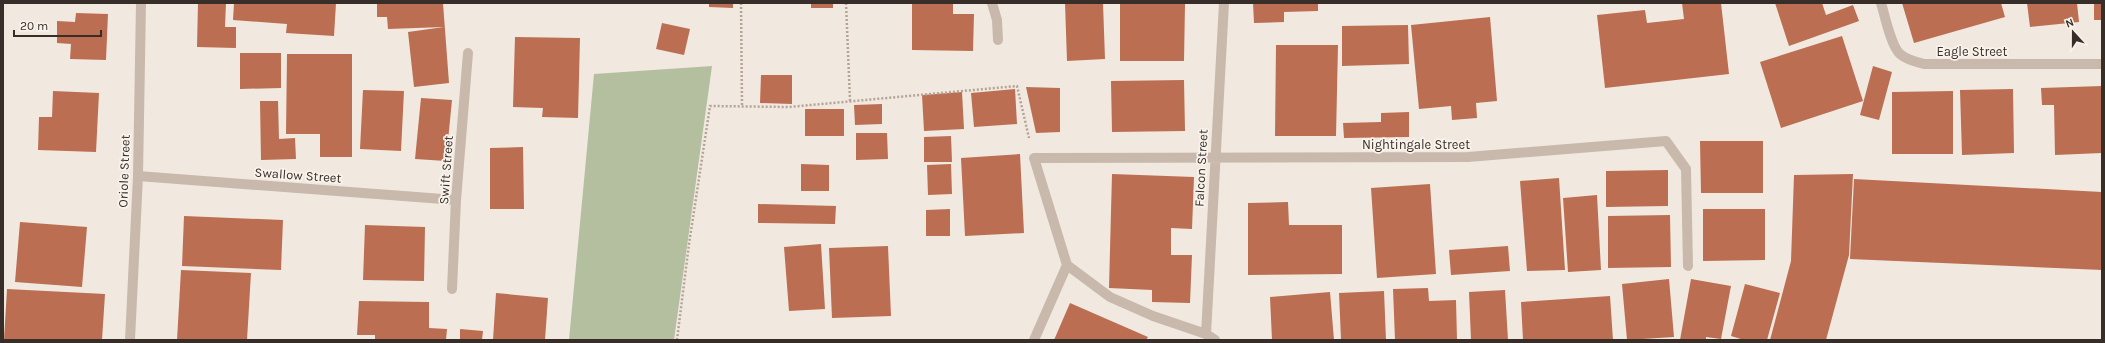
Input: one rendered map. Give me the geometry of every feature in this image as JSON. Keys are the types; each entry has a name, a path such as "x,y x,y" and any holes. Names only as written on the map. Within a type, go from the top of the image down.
{"street":[{"name":"Oriole Street","path":"130,340 138,176 141,3"},
{"path":"992,3 996,20 998,40"},
{"name":"Falcon Street","path":"1206,334 1224,3"},
{"name":"Eagle Street","path":"1881,3 1894,44 1899,53 1909,59 1924,64 2102,64"},
{"name":"Swift Street","path":"452,288 456,200 468,53"},
{"name":"Nightingale Street","path":"1034,158 1468,158 1666,141 1686,169 1688,266"},
{"path":"1034,158 1067,265 1110,297 1153,316 1206,334 1215,340"},
{"name":"Swallow Street","path":"138,176 456,200"},
{"path":"1034,340 1067,265"}],"path":[{"path":"741,3 742,106"},
{"path":"846,3 850,101"},
{"path":"677,340 689,244 710,106 789,106 1017,86 1034,158"}],"green space":[{"path":"712,66 674,340 569,340 594,74"}],"building":[{"path":"198,3 226,3 225,27 236,27 236,48 197,47"},
{"path":"234,3 336,3 334,36 286,33 287,24 233,20"},
{"path":"377,3 443,3 449,83 414,87 408,32 444,27 388,29 387,17 377,17"},
{"path":"709,3 733,3 733,8 709,7"},
{"path":"811,3 833,3 833,8 811,8"},
{"path":"912,3 953,3 953,14 974,14 973,51 912,50"},
{"path":"1065,3 1103,3 1105,59 1067,61"},
{"path":"1253,3 1318,3 1318,11 1284,12 1284,22 1254,23"},
{"path":"1682,3 1721,3 1729,74 1605,88 1597,15 1645,10 1647,23 1684,19"},
{"path":"1775,3 1822,3 1826,15 1853,5 1859,21 1789,46"},
{"path":"1902,3 2001,3 2005,17 1914,43"},
{"path":"2027,3 2077,3 2079,22 2030,27"},
{"path":"2094,3 2102,3 2102,20 2094,20"},
{"path":"1120,4 1185,4 1184,61 1120,61"},
{"path":"76,13 108,14 106,60 70,59 71,44 57,43 57,21 75,22"},
{"path":"1490,17 1497,101 1476,103 1477,118 1452,120 1451,106 1419,109 1411,25"},
{"path":"662,23 690,29 684,55 656,49"},
{"path":"1408,25 1409,64 1342,66 1342,26"},
{"path":"1842,36 1863,101 1781,128 1760,62"},
{"path":"515,37 580,38 578,118 542,117 543,108 513,107"},
{"path":"1276,45 1338,45 1336,136 1275,136"},
{"path":"240,53 281,53 281,88 240,89"},
{"path":"287,54 352,54 352,157 320,157 320,134 286,134"},
{"path":"1873,66 1892,72 1879,120 1860,115"},
{"path":"761,75 792,75 792,104 760,103"},
{"path":"1184,80 1185,131 1112,132 1111,81"},
{"path":"2102,86 2102,153 2055,155 2054,105 2042,105 2041,88"},
{"path":"1026,87 1060,88 1060,132 1036,133"},
{"path":"1015,89 1017,124 974,127 971,93"},
{"path":"2013,89 2014,153 1962,155 1960,90"},
{"path":"363,90 404,91 401,151 360,149"},
{"path":"53,91 99,93 96,152 38,150 39,117 52,117"},
{"path":"1953,91 1953,154 1892,154 1892,92"},
{"path":"962,92 964,129 924,131 922,95"},
{"path":"421,98 452,100 446,161 415,159"},
{"path":"260,101 278,101 279,139 295,138 296,159 261,160"},
{"path":"882,104 882,124 855,125 854,105"},
{"path":"805,109 844,109 844,136 805,136"},
{"path":"1409,112 1409,137 1344,138 1343,123 1381,122 1381,113"},
{"path":"856,133 887,133 888,159 856,160"},
{"path":"951,136 952,162 924,162 924,137"},
{"path":"1700,141 1763,141 1763,193 1701,193"},
{"path":"523,147 524,209 490,209 490,148"},
{"path":"1020,154 1024,233 965,236 961,158"},
{"path":"801,164 829,165 829,191 801,191"},
{"path":"951,164 952,194 928,195 927,165"},
{"path":"1668,170 1668,206 1606,207 1606,171"},
{"path":"1112,174 1194,177 1192,229 1171,228 1171,255 1192,255 1190,303 1152,302 1152,290 1109,288"},
{"path":"1853,174 1849,255 1826,340 1770,340 1791,261 1794,175"},
{"path":"1559,178 1565,270 1527,271 1520,181"},
{"path":"1854,179 2102,192 2102,270 1850,259"},
{"path":"1430,184 1436,274 1377,278 1371,188"},
{"path":"1597,195 1601,270 1568,272 1563,198"},
{"path":"1288,202 1289,225 1342,225 1342,274 1248,275 1248,203"},
{"path":"758,204 836,206 835,224 758,223"},
{"path":"950,209 950,236 926,236 926,210"},
{"path":"1703,209 1765,209 1765,260 1703,261"},
{"path":"1670,215 1671,267 1608,268 1608,216"},
{"path":"184,216 283,220 281,270 182,266"},
{"path":"20,222 87,227 82,287 15,282"},
{"path":"365,225 425,227 424,281 363,280"},
{"path":"821,244 825,309 789,311 784,247"},
{"path":"888,246 891,316 832,318 829,248"},
{"path":"1508,246 1510,271 1451,275 1449,250"},
{"path":"181,270 251,273 247,340 177,340"},
{"path":"1669,279 1674,337 1627,340 1622,284"},
{"path":"1691,279 1731,286 1721,339 1706,337 1706,340 1680,340"},
{"path":"1745,284 1780,293 1767,340 1744,340 1731,336"},
{"path":"1428,288 1429,301 1456,300 1457,340 1395,340 1393,289"},
{"path":"7,289 105,294 102,340 4,340"},
{"path":"1505,290 1508,340 1471,340 1469,292"},
{"path":"1384,291 1386,340 1341,340 1339,293"},
{"path":"1330,292 1334,340 1272,340 1270,297"},
{"path":"496,293 548,298 545,340 493,340"},
{"path":"1610,296 1613,340 1523,340 1521,302"},
{"path":"359,301 429,302 429,328 447,329 446,340 375,340 375,335 357,335"},
{"path":"1070,303 1148,337 1146,340 1054,340"},
{"path":"460,329 483,331 482,340 460,340"}]}
